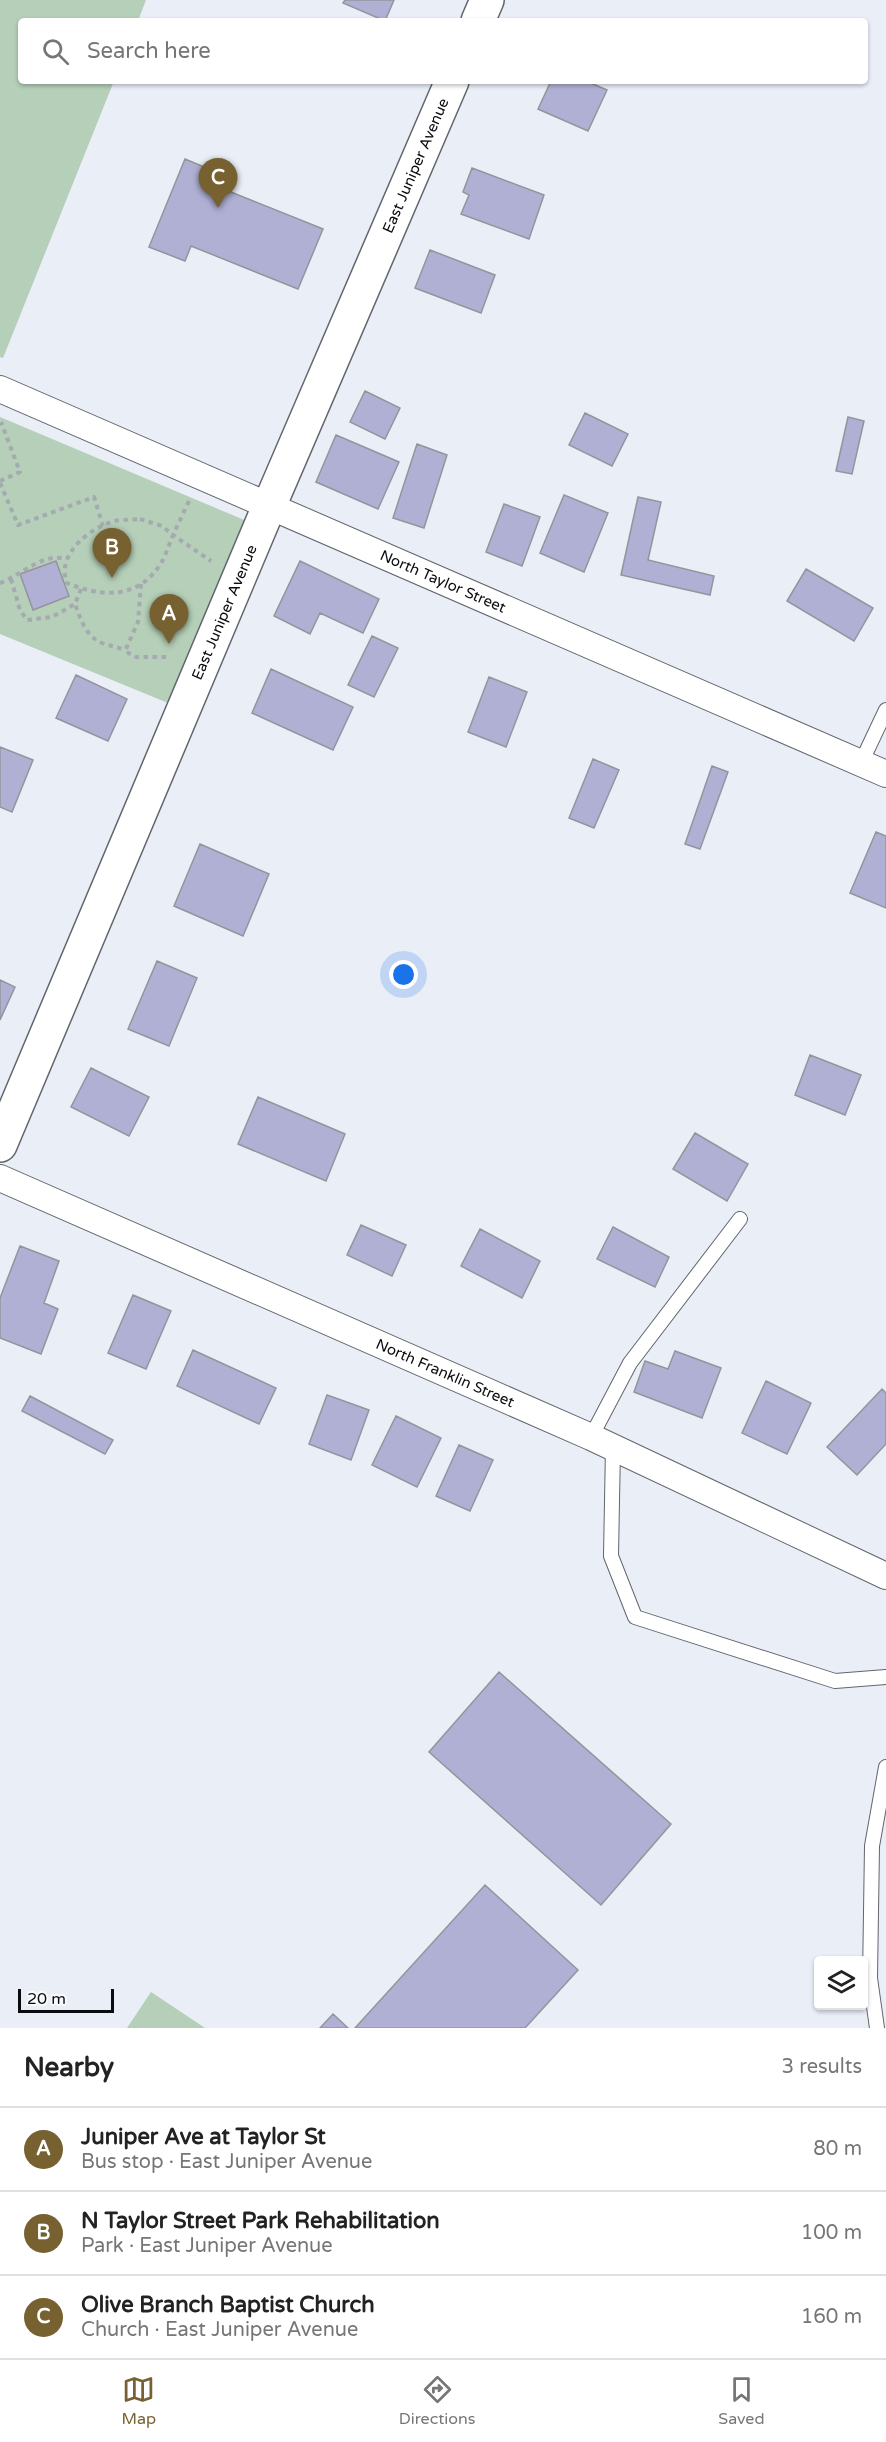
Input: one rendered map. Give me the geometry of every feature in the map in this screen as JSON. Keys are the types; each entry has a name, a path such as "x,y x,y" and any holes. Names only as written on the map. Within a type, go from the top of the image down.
{"street":[{"path":"479,18 487,0"},
{"name":"East Juniper Avenue","path":"0,1144 270,504 451,84"},
{"name":"North Taylor Street","path":"0,389 270,504 886,774"},
{"name":"North Franklin Street","path":"0,1178 602,1442 886,1576"}],"lane":[{"path":"861,763 886,710"},
{"path":"740,1219 630,1363 602,1442 611,1556 635,1617 835,1682 886,1677"},
{"path":"877,2028 870,1978 872,1846 886,1767"}],"path":[{"path":"1,422 20,472 0,482 18,525 94,497 103,526"},
{"path":"191,497 173,535 158,568 141,584 122,592 104,595 67,583 63,573 66,559 91,533 112,522 140,519 162,526 173,535 216,565"},
{"path":"0,583 46,559 59,557 66,559"},
{"path":"10,579 20,610 27,620 52,617 75,604 81,589"},
{"path":"125,651 138,622 141,584"},
{"path":"75,604 84,627 92,637 136,657 180,656"}],"green space":[{"path":"0,0 146,0 139,18 18,18 18,84 113,84 3,358 0,357"},
{"path":"0,417 249,522 168,703 0,634"},
{"path":"151,1992 205,2028 127,2028"}],"building":[{"path":"345,0 394,0 386,18 378,18 343,3"},
{"path":"550,84 593,84 607,90 588,131 538,109"},
{"path":"185,159 221,174 216,186 323,229 298,289 191,246 185,261 149,247"},
{"path":"472,168 544,195 529,239 461,214 469,195 463,192"},
{"path":"430,250 495,275 481,313 415,288"},
{"path":"365,391 400,408 385,439 350,422"},
{"path":"585,413 628,434 612,466 569,445"},
{"path":"848,417 864,421 852,474 836,471"},
{"path":"336,435 399,462 378,509 316,482"},
{"path":"417,444 447,455 424,528 393,518"},
{"path":"564,495 608,513 584,572 540,553"},
{"path":"638,497 661,502 648,560 714,576 710,595 621,575"},
{"path":"504,504 540,517 522,566 486,552"},
{"path":"56,561 69,596 33,610 20,574"},
{"path":"300,561 379,599 363,633 320,613 310,634 274,616"},
{"path":"806,569 873,608 854,641 787,601"},
{"path":"372,636 398,648 374,697 348,685"},
{"path":"271,669 353,707 333,750 252,713"},
{"path":"76,675 127,699 108,741 56,718"},
{"path":"489,677 527,692 506,747 468,732"},
{"path":"0,747 33,760 12,812 0,807"},
{"path":"593,759 619,770 594,828 569,818"},
{"path":"712,766 728,772 700,849 685,844"},
{"path":"876,832 886,836 886,908 850,893"},
{"path":"200,844 269,874 243,936 174,906"},
{"path":"157,961 197,978 169,1046 128,1029"},
{"path":"0,980 15,987 0,1020"},
{"path":"810,1055 861,1075 845,1115 795,1095"},
{"path":"91,1068 149,1097 129,1136 71,1107"},
{"path":"258,1097 345,1134 326,1181 238,1144"},
{"path":"695,1133 748,1164 727,1201 673,1169"},
{"path":"361,1225 406,1245 392,1276 347,1255"},
{"path":"613,1227 669,1257 655,1287 597,1259"},
{"path":"480,1229 540,1261 522,1298 461,1266"},
{"path":"20,1246 59,1261 44,1303 58,1309 41,1354 0,1338 0,1298"},
{"path":"133,1295 171,1311 146,1369 108,1353"},
{"path":"193,1350 276,1388 259,1424 177,1386"},
{"path":"675,1351 721,1368 702,1418 634,1392 645,1361 668,1369"},
{"path":"766,1381 811,1403 787,1454 742,1433"},
{"path":"882,1389 886,1393 886,1444 857,1475 827,1447"},
{"path":"327,1395 369,1410 351,1460 309,1444"},
{"path":"30,1396 113,1440 105,1454 22,1411"},
{"path":"396,1416 441,1438 417,1487 372,1465"},
{"path":"459,1445 493,1460 470,1511 436,1496"},
{"path":"499,1672 671,1824 601,1905 429,1752"},
{"path":"485,1885 578,1970 525,2028 355,2028"},
{"path":"333,2014 348,2028 320,2028"}],"place":[{"name":"Olive Branch Baptist Church","path":"218,208"},
{"name":"N Taylor Street Park Rehabilitation","path":"112,578"},
{"name":"Juniper Ave at Taylor St","path":"169,644"}]}
